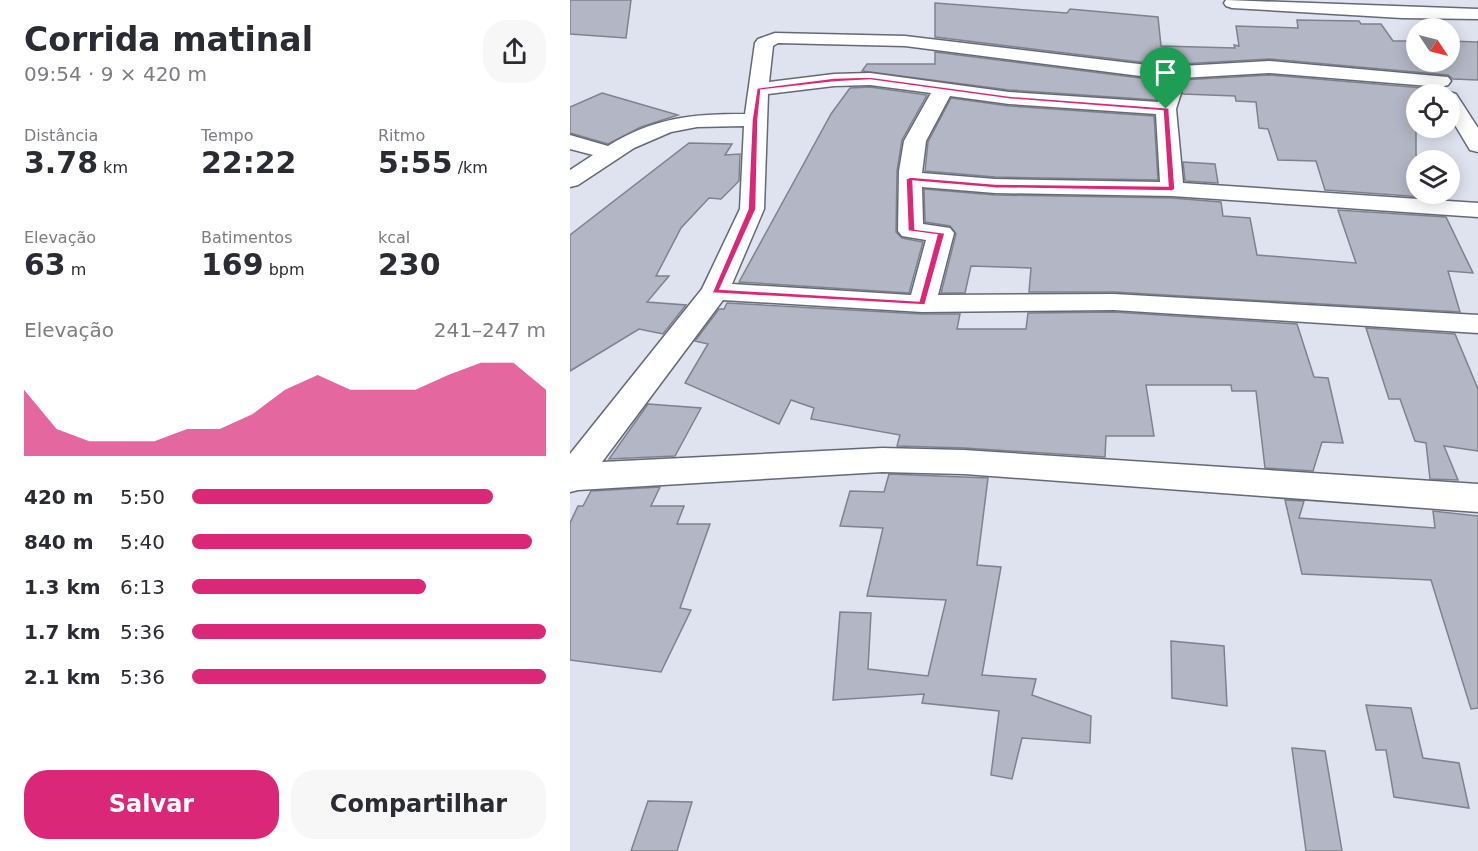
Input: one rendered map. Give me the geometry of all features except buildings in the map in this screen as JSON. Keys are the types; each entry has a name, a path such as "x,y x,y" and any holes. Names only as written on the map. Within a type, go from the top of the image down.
{"street":[{"path":"1391,0 1406,21"},
{"path":"1232,3 1402,13 1478,14"},
{"path":"571,478 715,291 752,209 755,120 764,43 775,38 905,41 1164,73 1269,67 1406,87"},
{"path":"1164,73 1172,93 1166,109 1172,189"},
{"path":"759,89 870,78 1009,98 1166,109"},
{"path":"922,304 941,233 911,231 910,179 919,132 943,90"},
{"path":"1460,112 1478,146"},
{"path":"570,180 645,134 664,126 755,120"},
{"path":"570,142 613,154"},
{"path":"910,179 995,186 1172,189 1478,210"},
{"path":"715,291 922,304 1114,302 1478,324"},
{"path":"571,478 882,460 952,461 1478,498"}],"route":[{"path":"870,78 1009,98 1166,109 1172,189 995,186 910,179 911,231 941,233 922,304 715,291 752,209 755,120 759,89 870,78"}]}
